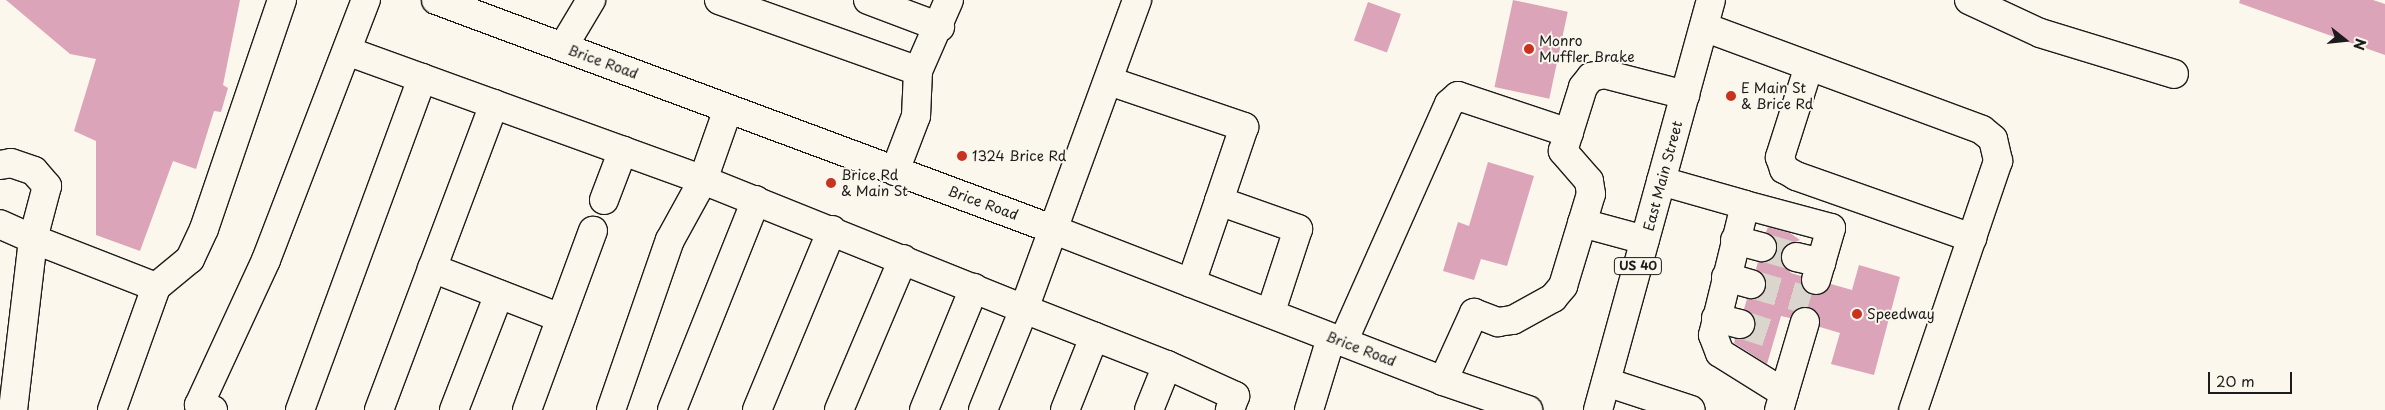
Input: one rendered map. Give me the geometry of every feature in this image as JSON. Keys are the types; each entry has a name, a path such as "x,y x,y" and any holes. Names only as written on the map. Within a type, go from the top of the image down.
{"main road":[{"path":"112,410 156,287 190,259 204,229 282,0"},
{"path":"203,408 266,260 366,0"},
{"name":"Brice Road","path":"436,0 463,5 563,47 1052,229 1443,381 1528,410"},
{"path":"563,47 591,0"},
{"path":"719,0 918,71"},
{"path":"868,0 940,27"},
{"path":"895,171 916,116 918,71 940,27 949,0"},
{"path":"983,410 1024,308 1109,81 1137,0"},
{"name":"East Main Street","path":"1598,410 1712,0"},
{"path":"1969,0 2040,33 2174,74"},
{"path":"1704,27 1982,130 1993,139 1998,161 1913,410"},
{"path":"347,51 756,200 1094,337 1168,365 1235,396 1230,410"},
{"path":"1809,66 1780,156 1784,169 1796,176 1972,238"},
{"path":"1443,381 1474,313 1498,322 1513,320 1553,298 1563,286 1591,194 1589,181 1563,151 1583,87 1591,77 1604,74 1685,95"},
{"path":"300,410 422,78"},
{"path":"1109,81 1244,127 1191,283"},
{"path":"1308,410 1337,340 1448,104 1458,96 1569,132"},
{"path":"379,410 494,104"},
{"path":"611,410 670,240 703,180 728,109"},
{"path":"604,200 623,150"},
{"path":"0,165 11,163 34,170 47,186 33,239 10,350 13,410"},
{"path":"1661,181 1830,228 1811,267"},
{"path":"672,410 756,200"},
{"path":"1220,201 1298,229 1270,314"},
{"path":"1745,205 1735,240 1738,281 1728,321 1713,335 1720,353 1781,402 1793,334"},
{"path":"1582,223 1645,240"},
{"path":"0,224 33,239 156,287"},
{"path":"757,410 832,230"},
{"path":"527,410 593,231"},
{"path":"1735,240 1762,247"},
{"path":"839,410 903,258"},
{"path":"432,268 561,318"},
{"path":"924,410 974,288"},
{"path":"454,410 499,294"},
{"path":"1065,410 1094,337"},
{"path":"1149,410 1168,365"},
{"path":"1606,382 1691,410"}],"building":[{"path":"6,0 240,0 223,85 228,88 221,112 214,111 196,169 173,161 140,251 96,235 96,141 74,131 96,59 70,54"},
{"name":"Monro Muffler Brake","path":"1513,0 1568,12 1549,99 1494,87"},
{"path":"2240,0 2373,0 2385,4 2385,55 2239,3"},
{"path":"1368,2 1401,14 1387,52 1354,41"},
{"path":"1488,162 1534,176 1507,266 1481,259 1474,280 1443,271 1458,222 1469,226"},
{"path":"1768,227 1790,233 1800,240 1784,247 1781,261 1791,273 1801,276 1801,284 1811,295 1820,295 1831,284 1852,290 1859,265 1900,277 1874,375 1831,364 1840,333 1820,327 1817,312 1809,307 1795,310 1790,318 1781,316 1767,364 1734,343 1735,339 1751,335 1755,328 1755,319 1744,309 1747,299 1755,299 1766,289 1766,280 1756,269 1758,262 1767,262 1777,251 1777,242 1766,232"}],"tunnel":[{"path":"1762,247 1796,257"},
{"path":"1751,284 1810,301"},
{"path":"1740,324 1776,336"}],"place":[{"name":"Monro Muffler Brake","path":"1529,49"},
{"name":"E Main St & Brice Rd","path":"1731,96"},
{"name":"1324 Brice Rd","path":"962,156"},
{"name":"Brice Rd & Main St","path":"831,183"},
{"name":"Speedway","path":"1857,314"}]}
